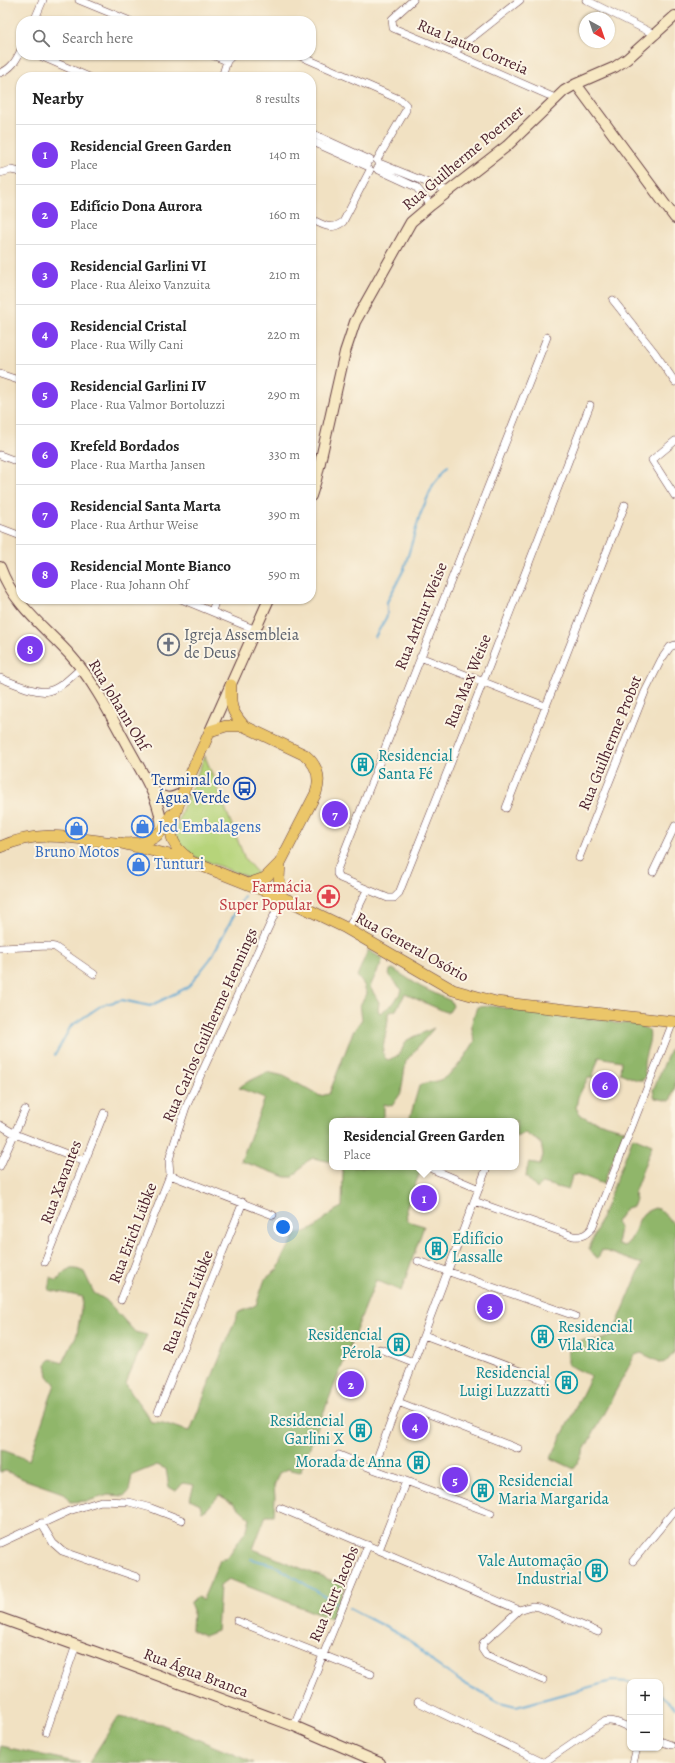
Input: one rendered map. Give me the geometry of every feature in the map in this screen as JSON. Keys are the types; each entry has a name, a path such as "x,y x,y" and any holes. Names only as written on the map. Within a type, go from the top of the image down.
{"main road":[{"path":"231,685 231,708 234,715 244,726 304,754 310,759 317,770 318,785 316,793 280,863 265,878 248,884"},
{"path":"184,792 210,731 226,726 244,726"},
{"name":"Rua General Osório","path":"0,847 16,840 46,835 121,843 140,843 150,840 162,830 184,792"},
{"name":"Rua General Osório","path":"184,792 173,819 172,837 178,849 194,862"},
{"path":"162,830 168,845 182,858"},
{"name":"Rua General Osório","path":"121,843 194,862 282,898 348,930 425,976 453,990 472,997 496,1002 674,1022"},
{"path":"280,863 279,879 282,898"}],"street":[{"path":"36,16 43,0"},
{"path":"79,0 118,16"},
{"name":"Rua Lauro Correia","path":"413,0 392,19 393,28 555,98"},
{"path":"453,53 520,0"},
{"path":"586,0 656,35"},
{"name":"Rua Guilherme Poerner","path":"316,480 345,352 355,322 411,222 448,191 479,169 507,146 555,98 576,84 615,67 627,59 656,35 675,16"},
{"path":"0,73 14,64 16,60"},
{"path":"50,60 77,72"},
{"path":"309,60 401,100 406,105 406,110 343,222 336,227 330,227 316,221"},
{"path":"224,72 227,61"},
{"path":"576,84 675,218"},
{"path":"316,136 416,187 431,205"},
{"path":"316,143 448,191"},
{"path":"0,173 11,170 16,171"},
{"path":"613,300 655,353 675,382"},
{"name":"Rua Arthur Weise","path":"367,890 340,878 337,874 337,870 547,337"},
{"path":"0,374 16,379"},
{"name":"Rua Max Weise","path":"367,890 388,898 394,898 398,893 483,682 590,405"},
{"path":"675,441 652,460 675,496"},
{"path":"0,455 16,461"},
{"path":"506,808 625,505"},
{"path":"0,528 16,534"},
{"name":"Rua Johann Ohf","path":"0,567 4,578 16,599"},
{"name":"Rua Johann Ohf","path":"20,604 37,624 55,640 81,668 103,702 150,786 160,812 162,830"},
{"path":"194,604 256,630"},
{"path":"212,611 214,604"},
{"path":"210,731 267,604"},
{"name":"Rua Guilherme Probst","path":"579,858 645,692 661,660 670,646 675,645"},
{"path":"420,657 545,706"},
{"path":"0,678 36,691 47,692 57,687 81,668"},
{"name":"Rua Johann Ohf","path":"150,786 159,795 167,798 176,797 184,792"},
{"path":"653,872 675,826"},
{"path":"348,930 367,890"},
{"name":"Rua Carlos Guilherme Hennings","path":"170,1175 169,1162 186,1107 282,898"},
{"path":"0,948 55,947 94,974"},
{"path":"474,1201 573,1236 581,1237 588,1233 592,1228 674,1022"},
{"path":"0,1166 25,1110"},
{"name":"Rua Xavantes","path":"45,1262 104,1113"},
{"path":"0,1125 15,1134 85,1161"},
{"path":"434,1170 479,1189"},
{"path":"373,1469 486,1170"},
{"path":"170,1175 243,1202 273,1215"},
{"name":"Rua Erich Lübke","path":"121,1300 170,1175"},
{"name":"Rua Elvira Lübke","path":"158,1412 243,1202"},
{"path":"418,1261 574,1316"},
{"path":"424,1335 544,1380"},
{"path":"380,1349 413,1362"},
{"path":"398,1402 519,1449"},
{"path":"339,1455 491,1513"},
{"path":"379,1550 406,1481"},
{"path":"0,1543 69,1511 101,1500 130,1502 182,1520"},
{"path":"280,1508 368,1546"},
{"path":"633,1561 675,1510"},
{"path":"41,1523 53,1543 62,1551 137,1577"},
{"name":"Rua Kurt Jacobs","path":"294,1726 368,1546 519,1610"},
{"path":"543,1680 486,1654 482,1649 482,1643 519,1610 532,1606 539,1607 598,1632"},
{"name":"Rua Água Branca","path":"0,1618 294,1726 380,1763"},
{"path":"236,1621 371,1674"},
{"path":"46,1732 76,1645"},
{"path":"418,1702 543,1763 603,1722 608,1720 615,1721 627,1727"},
{"path":"663,1742 671,1746"},
{"path":"633,1763 636,1751"}],"green space":[{"path":"205,756 245,859 259,875 248,877 187,854 180,847 175,833 182,810"},
{"path":"368,950 383,959 370,987 379,1002 378,1010 380,1013 393,1004 402,990 389,976 390,970 393,969 421,987 451,1001 453,1006 449,1012 446,1012 405,994 396,1010 388,1013 383,1051 384,1057 388,1060 399,1055 407,1040 434,1028 406,1061 401,1093 392,1106 384,1104 384,1115 382,1118 329,1118 329,1161 313,1158 306,1162 293,1177 286,1177 241,1161 265,1098 239,1088 267,1072 284,1076 320,1096 329,1094 353,1032 362,1019 360,1005 367,994 364,985 357,976"},
{"path":"491,1006 575,1018 602,1019 615,1023 636,1024 649,1030 650,1036 644,1063 646,1076 643,1080 637,1080 620,1073 621,1061 599,1057 592,1078 588,1078 578,1097 576,1108 581,1115 588,1119 625,1130 603,1184 578,1174 572,1176 568,1190 542,1183 537,1189 526,1177 527,1169 530,1163 540,1165 543,1155 541,1143 525,1133 519,1136 519,1118 410,1118 419,1086 425,1083 438,1081 449,1075 475,1041 472,1032 472,1024 477,1007"},
{"path":"675,1038 675,1087 670,1101 655,1098 653,1090"},
{"path":"633,1137 652,1145 634,1193 636,1200 633,1206 626,1208 616,1222 620,1228 617,1244 624,1246 628,1243 644,1213 655,1208 661,1211 675,1224 675,1351 667,1361 662,1363 641,1353 635,1355 574,1469 551,1458 591,1376 568,1365 568,1353 572,1344 584,1340 597,1341 612,1336 642,1264 602,1250 598,1258 595,1257 589,1249"},
{"path":"342,1170 421,1170 406,1209 407,1221 424,1226 401,1291 376,1280 300,1472 288,1469 279,1473 274,1486 274,1515 266,1515 253,1549 345,1586 331,1619 229,1579 220,1586 217,1631 204,1636 192,1630 193,1610 190,1603 196,1597 203,1599 220,1560 227,1558 247,1529 250,1518 233,1503 219,1495 207,1509 202,1512 200,1504 190,1499 194,1485 183,1483 176,1491 169,1487 166,1469 157,1465 132,1475 129,1491 125,1496 108,1495 88,1501 70,1502 63,1493 23,1479 6,1471 0,1472 0,1449 29,1460 55,1384 48,1376 46,1364 51,1359 63,1363 77,1334 83,1297 49,1290 51,1277 57,1281 66,1271 72,1269 84,1272 94,1293 106,1300 135,1332 147,1335 126,1384 151,1422 166,1424 190,1431 238,1313 256,1305 265,1279 278,1269 284,1255 297,1233 305,1232 311,1229 342,1207"},
{"path":"118,1717 161,1724 254,1763 89,1763"},
{"path":"0,1746 80,1763 0,1763"}],"waterway":[{"path":"375,637 387,616 387,602 404,569 420,515 433,485 448,466"},
{"path":"55,1055 71,1026 102,1005 122,1000 150,1006 188,987 211,958 244,896"},
{"path":"251,1559 274,1565 336,1603"},
{"path":"349,1608 408,1639 434,1663 460,1681 500,1703 516,1707 612,1681 627,1682"},
{"path":"663,1698 675,1708"}],"place":[{"name":"Igreja Assembleia de Deus","path":"168,644"},
{"name":"Residencial Monte Bianco","path":"30,649"},
{"name":"Residencial Santa Fé","path":"362,765"},
{"name":"Terminal do Água Verde","path":"245,789"},
{"name":"Residencial Santa Marta","path":"335,814"},
{"name":"Jed Embalagens","path":"142,827"},
{"name":"Bruno Motos","path":"77,828"},
{"name":"Tunturi","path":"139,864"},
{"name":"Farmácia Super Popular","path":"328,896"},
{"name":"Krefeld Bordados","path":"605,1085"},
{"name":"Residencial Green Garden","path":"424,1198"},
{"name":"Edifício Lassalle","path":"437,1248"},
{"name":"Residencial Garlini VI","path":"490,1307"},
{"name":"Residencial Vila Rica","path":"543,1336"},
{"name":"Residencial Pérola","path":"398,1344"},
{"name":"Residencial Luigi Luzzatti","path":"566,1382"},
{"name":"Edifício Dona Aurora","path":"351,1384"},
{"name":"Residencial Cristal","path":"415,1426"},
{"name":"Residencial Garlini X","path":"360,1430"},
{"name":"Morada de Anna","path":"418,1462"},
{"name":"Residencial Garlini IV","path":"455,1480"},
{"name":"Residencial Maria Margarida","path":"482,1490"},
{"name":"Vale Automação Industrial","path":"597,1570"}]}
